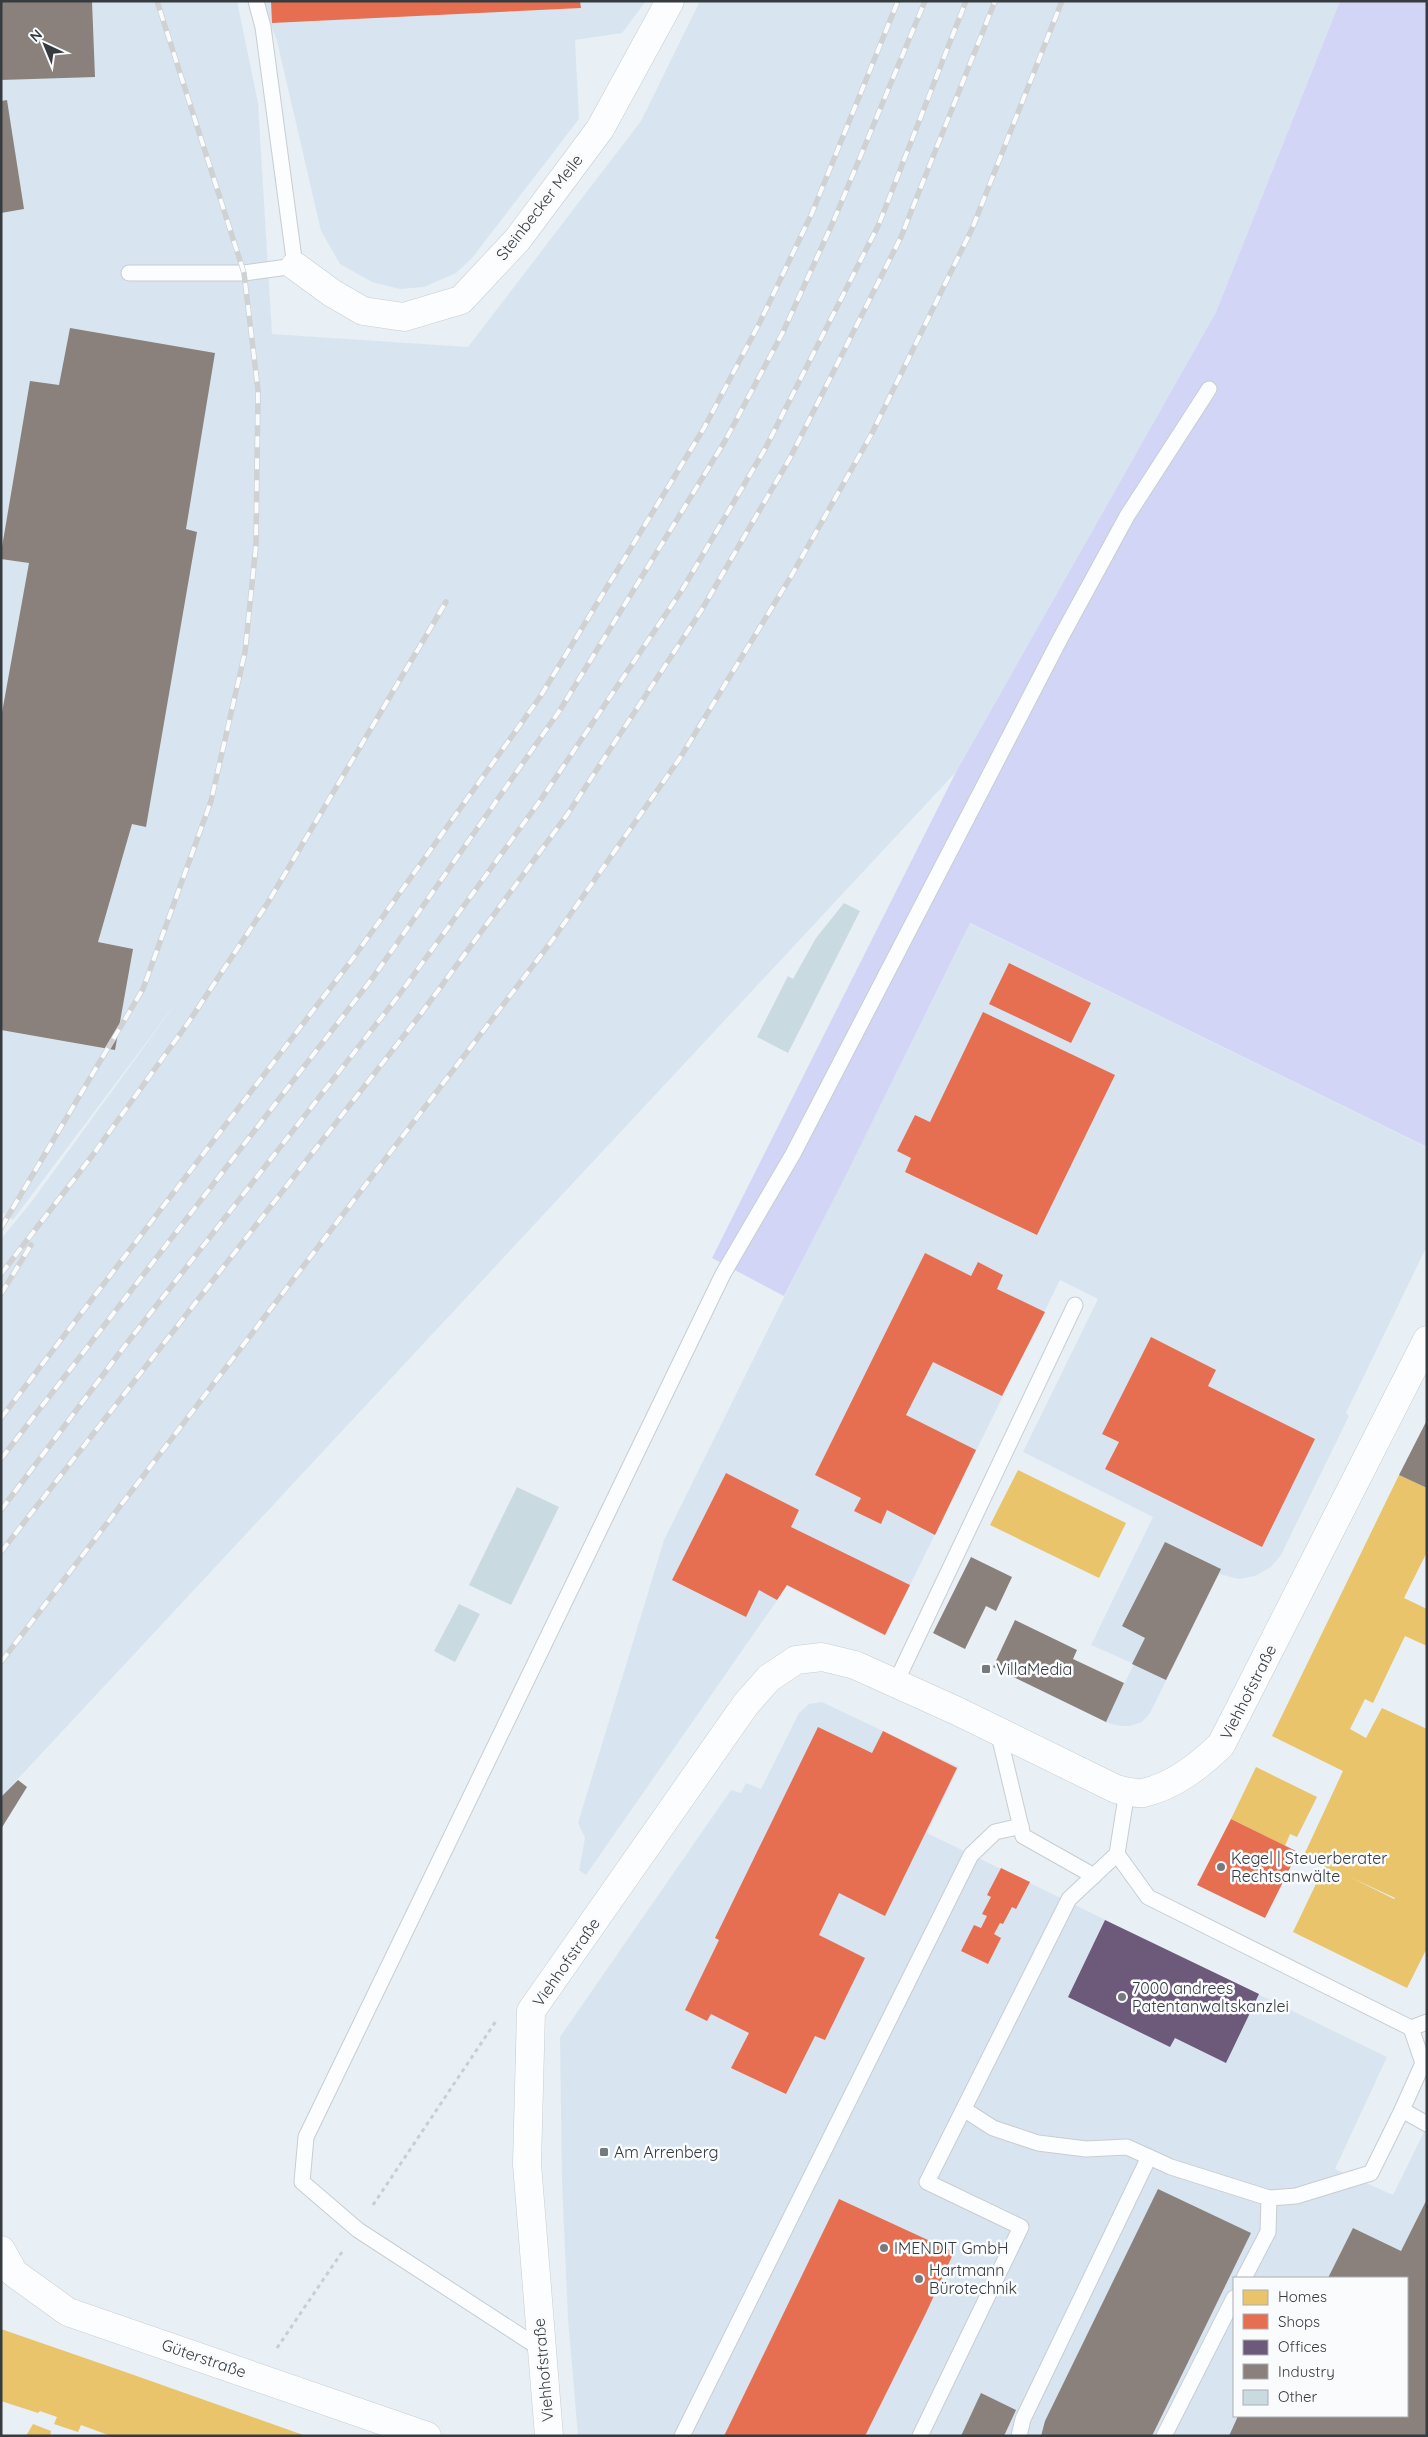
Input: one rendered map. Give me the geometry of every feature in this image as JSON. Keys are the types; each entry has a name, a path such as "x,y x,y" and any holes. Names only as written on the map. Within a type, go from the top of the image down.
{"street":[{"name":"Steinbecker Meile","path":"295,266 332,293 363,311 404,317 461,300 518,239 600,129 670,1"},
{"name":"Viehhofstraße","path":"549,2436 528,2164 531,2011 746,1704 769,1678 796,1660 822,1657 855,1665 896,1682 1116,1789 1141,1793 1172,1782 1198,1766 1221,1745 1427,1340"},
{"name":"Güterstraße","path":"5,2266 68,2312 427,2436"}],"lane":[{"path":"129,272 244,273 295,266 263,27 256,1"},
{"path":"541,2349 358,2230 302,2182 306,2137 723,1274 793,1154 1060,639 1127,516 1209,389"},
{"path":"896,1682 1075,1305"},
{"path":"998,1731 1023,1836 1094,1876"},
{"path":"920,2436 1020,2227 927,2182 965,2110 1069,1899 1117,1854 1127,1791"},
{"path":"682,2436 971,1855 995,1832 1021,1826"},
{"path":"965,2110 992,2128 1038,2143 1086,2149 1127,2146 1171,2167 1269,2198 1296,2196 1370,2173 1402,2110 1422,2063 1411,2028 1148,1897 1117,1854"},
{"path":"1411,2028 1427,2022"},
{"path":"1402,2110 1427,2124"},
{"path":"1019,2436 1023,2419 1149,2157"},
{"path":"1245,2277 1268,2232 1269,2198"},
{"path":"1164,2436 1233,2300"}],"path":[{"path":"257,2376 358,2230 496,2020"}],"shaded area":[{"path":"1,1 237,1 258,103 272,334 468,347 641,121 700,1 1340,1 1216,312 956,772 1,1797 1,1239 32,1201 179,999 13,1220 1,1211"},
{"path":"261,1 646,1 622,33 575,40 579,119 472,258 456,273 424,287 400,289 372,282 340,264 321,231 277,41"},
{"path":"1340,1 1427,1 1427,1147 970,923 784,1296 712,1258 956,772 1216,312"},
{"path":"969,923 1426,1147 1426,1248 1346,1413 1349,1416 1281,1555 1271,1567 1255,1576 1239,1579 1219,1574 1150,1713 1142,1722 1130,1726 1120,1726 1105,1722 1134,1664 1091,1645 1153,1517 1023,1452 1098,1299 1060,1280 885,1636 787,1586 586,1875 579,1870 585,1838 578,1823 664,1540"},
{"path":"822,1702 959,1767 927,1833 1387,2057 1335,2169 1393,2195 1427,2126 1427,2436 578,2436 568,2319 562,2182 560,2037 731,1790 741,1793 746,1783 761,1789 799,1713 809,1704"}],"building: Homes":[{"path":"1018,1470 1126,1523 1099,1578 990,1525"},
{"path":"1399,1475 1427,1488 1427,1552 1404,1598 1427,1609 1427,1646 1405,1636 1373,1703 1365,1699 1350,1729 1366,1738 1382,1708 1427,1729 1427,1948 1407,1988 1293,1932 1325,1865 1304,1855 1343,1771 1272,1736","holes":["1350,1877 1395,1898 1394,1899"]},
{"path":"1256,1767 1317,1797 1297,1837 1290,1834 1285,1846 1231,1819"},
{"path":"1,2329 306,2436 111,2436 81,2425 78,2432 54,2424 57,2417 1,2401"},
{"path":"33,2424 51,2431 50,2436 26,2436"}],"building: Shops":[{"path":"271,1 580,1 581,8 272,23"},
{"path":"1009,963 1091,1003 1071,1043 989,1004"},
{"path":"983,1012 1115,1075 1037,1235 905,1172 911,1158 897,1151 915,1115 930,1122"},
{"path":"925,1253 971,1276 978,1262 1003,1275 997,1289 1045,1312 1002,1396 933,1362 906,1415 976,1450 935,1535 887,1510 881,1524 854,1511 861,1498 815,1475"},
{"path":"1151,1337 1216,1370 1208,1386 1315,1439 1262,1547 1105,1469 1119,1442 1102,1434"},
{"path":"726,1473 799,1510 791,1527 910,1585 885,1635 787,1585 777,1600 759,1590 746,1617 672,1580"},
{"path":"818,1727 872,1753 883,1731 957,1768 885,1916 839,1893 819,1935 865,1958 825,2040 815,2036 786,2094 731,2068 749,2033 711,2014 707,2021 685,2010 719,1940 715,1938"},
{"path":"1231,1819 1298,1852 1265,1918 1197,1885"},
{"path":"1001,1868 1030,1882 1016,1909 1012,1907 1003,1924 1000,1923 994,1934 1001,1938 988,1964 961,1951 974,1925 981,1928 987,1916 982,1914 991,1897 987,1895"},
{"path":"839,2199 954,2252 926,2313 865,2436 724,2436"}],"building: Offices":[{"path":"1105,1920 1259,1994 1226,2063 1175,2038 1170,2047 1068,1997"}],"building: Industry":[{"path":"1,1 92,1 95,77 1,80"},
{"path":"7,100 24,209 1,213 1,101"},
{"path":"70,328 215,353 186,529 197,532 146,827 132,824 98,942 133,949 115,1050 1,1030 1,718 29,563 1,559 1,553 30,381 59,385"},
{"path":"1427,1420 1427,1488 1399,1475"},
{"path":"1165,1542 1221,1569 1166,1680 1132,1664 1145,1638 1122,1626"},
{"path":"971,1557 1012,1577 996,1611 986,1606 965,1649 933,1633"},
{"path":"1015,1620 1077,1650 1073,1659 1124,1683 1106,1722 993,1667"},
{"path":"18,1780 27,1787 1,1829 1,1797"},
{"path":"1158,2189 1251,2233 1152,2436 1041,2436 1045,2421"},
{"path":"1427,2199 1427,2436 1229,2436 1238,2417 1408,2417 1408,2277 1328,2277 1353,2228 1401,2251"},
{"path":"981,2393 1016,2410 1004,2436 961,2436"}],"building: Other":[{"path":"844,903 860,911 788,1053 757,1037 788,976 793,979 816,938"},
{"path":"517,1487 559,1507 511,1605 469,1585"},
{"path":"459,1604 480,1614 455,1662 434,1651"}],"railway":[{"path":"1,1228 143,989 211,801 245,652 256,545 258,390 244,273 157,1"},
{"path":"1,1418 351,961 540,697 704,428 760,322 812,213 898,1"},
{"path":"1,1459 374,976 560,710 725,441 783,332 834,220 925,1"},
{"path":"1,1510 124,1347 399,995 542,798 682,590 765,449 879,224 966,1"},
{"path":"1,1552 420,1015 567,815 701,611 790,458 901,237 995,1"},
{"path":"1,1662 551,942 680,758 790,578 871,435 972,229 1062,1"},
{"path":"1,1274 92,1156 188,1023 267,904 446,602"},
{"path":"1,1294 31,1245"}],"place":[{"name":"VillaMedia","path":"986,1669"},
{"name":"Kegel | Steuerberater Rechtsanwälte","path":"1221,1867"},
{"name":"7000 andrees Patentanwaltskanzlei","path":"1122,1997"},
{"name":"Am Arrenberg","path":"604,2152"},
{"name":"IMENDIT GmbH","path":"884,2248"},
{"name":"Hartmann Bürotechnik","path":"919,2279"}]}
